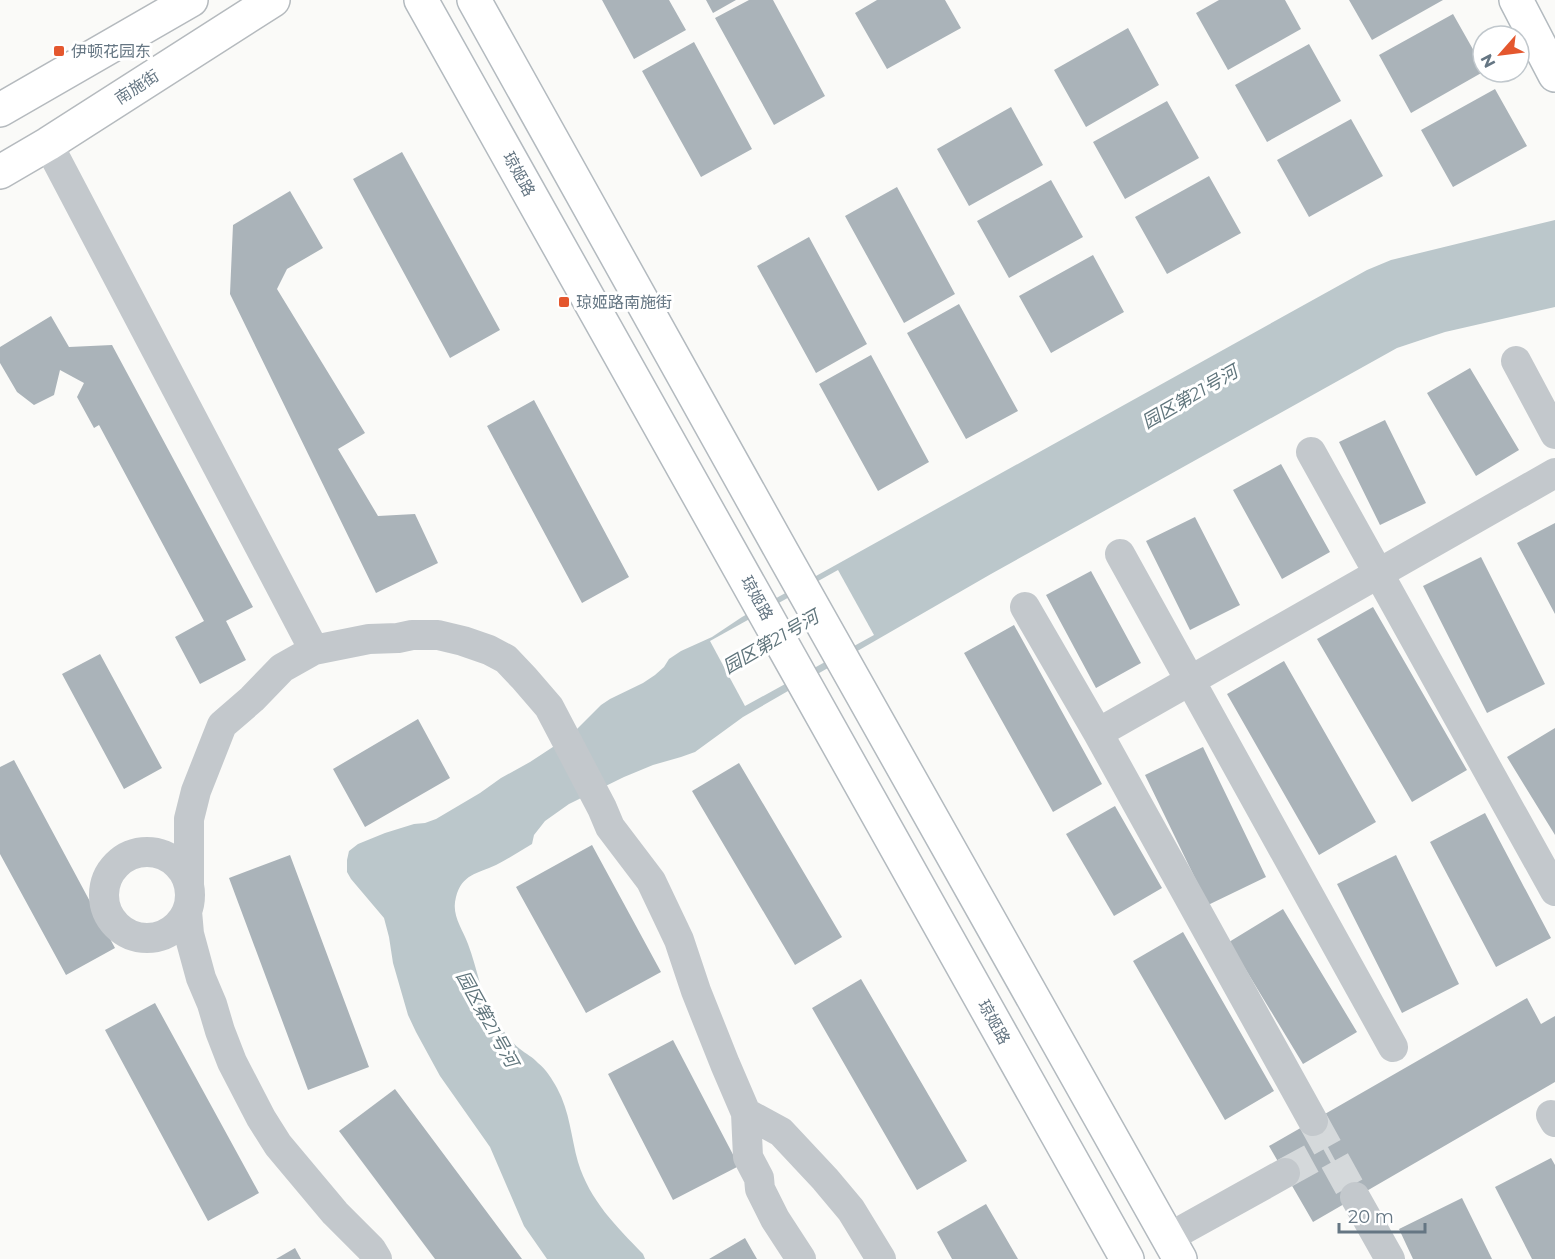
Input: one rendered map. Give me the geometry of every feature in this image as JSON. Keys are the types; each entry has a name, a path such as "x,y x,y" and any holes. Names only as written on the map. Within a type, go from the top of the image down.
{"main road":[{"path":"0,110 191,0"},
{"name":"南施街","path":"0,172 48,144 273,0"},
{"name":"琼姬路","path":"421,0 1127,1259"},
{"path":"474,0 1174,1249"},
{"path":"1516,0 1555,75"}],"street":[{"path":"48,144 314,650"},
{"path":"1516,361 1555,434"},
{"path":"1311,452 1555,891"},
{"path":"1098,733 1555,473"},
{"path":"1120,554 1393,1047"},
{"path":"1025,607 1098,733 1313,1121"},
{"path":"377,1259 371,1249 335,1213 278,1145 232,1062 201,978 189,934 189,819 196,791 222,725 252,699 282,668 314,650 369,639 412,635 438,635 489,650 506,659 549,707 610,827 651,881 675,930 720,1054 746,1113 748,1157 759,1178 760,1189 775,1219 801,1259"},
{"path":"746,1113 781,1132 825,1179 851,1210 881,1259"},
{"path":"1174,1249 1285,1173"},
{"path":"1355,1197 1390,1259"}],"water":[{"name":"园区第21号河","path":"1555,220 1555,307 1445,332 1397,348 991,574 743,717 695,752 653,765 569,804 545,821 534,835 532,844 466,879 456,897 455,910 491,1012 513,1043 541,1065 553,1081 565,1106 578,1162 589,1189 605,1212 645,1259 547,1259 524,1226 490,1147 440,1076 416,1032 408,1015 393,963 384,918 347,872 349,851 358,844 385,833 436,819 559,743 575,731 601,705 655,675 669,659 681,651 712,637 742,617 1367,270 1391,260"}],"pier":[{"path":"838,570 874,635 745,706 710,641"}],"building":[{"path":"602,0 669,0 686,30 634,59"},
{"path":"706,0 736,0 713,13"},
{"path":"749,0 773,0 825,96 774,125 715,18"},
{"path":"877,0 945,0 961,28 887,69 855,13"},
{"path":"1219,0 1285,0 1301,29 1228,70 1196,13"},
{"path":"1349,0 1443,0 1372,40"},
{"path":"1453,14 1471,46 1471,79 1411,113 1379,55"},
{"path":"1128,28 1159,85 1086,127 1054,70"},
{"path":"694,42 752,149 701,177 642,71"},
{"path":"1309,44 1341,101 1267,142 1235,85"},
{"path":"1495,89 1527,146 1453,187 1421,130"},
{"path":"1167,101 1199,158 1125,199 1093,142"},
{"path":"1011,107 1043,165 969,206 937,149"},
{"path":"1351,119 1383,176 1309,217 1277,160"},
{"path":"402,152 500,330 450,358 353,179"},
{"path":"1209,176 1241,233 1167,274 1135,217"},
{"path":"1051,180 1083,237 1009,278 977,221"},
{"path":"897,187 955,294 904,323 845,216"},
{"path":"290,191 323,248 287,269 277,289 365,433 338,449 378,516 415,514 438,563 376,593 230,294 233,225"},
{"path":"809,237 867,344 816,373 757,266"},
{"path":"1093,255 1124,312 1051,353 1019,296"},
{"path":"959,304 1018,411 966,439 907,333"},
{"path":"51,316 69,347 112,345 253,607 226,621 246,660 200,684 175,637 204,621 99,425 94,428 77,397 84,383 60,370 54,395 34,405 17,392 0,363 0,347"},
{"path":"871,355 929,462 878,491 819,384"},
{"path":"1470,368 1519,450 1476,476 1427,393"},
{"path":"534,400 629,577 582,603 487,426"},
{"path":"1385,420 1426,503 1380,525 1339,442"},
{"path":"1281,464 1330,552 1282,579 1233,490"},
{"path":"1195,517 1240,605 1190,630 1146,541"},
{"path":"1555,523 1555,614 1517,543"},
{"path":"1481,557 1545,684 1487,713 1423,586"},
{"path":"1091,571 1141,663 1096,688 1046,595"},
{"path":"1373,607 1467,770 1412,802 1317,639"},
{"path":"1014,625 1102,784 1053,812 964,653"},
{"path":"100,654 162,768 124,789 62,674"},
{"path":"1284,661 1376,822 1319,855 1227,694"},
{"path":"418,719 450,778 365,827 333,769"},
{"path":"1555,728 1555,835 1507,757"},
{"path":"1203,747 1266,877 1208,905 1145,775"},
{"path":"14,760 115,948 66,975 0,854 0,767"},
{"path":"739,763 842,937 795,965 692,791"},
{"path":"1115,806 1162,888 1114,916 1066,834"},
{"path":"1485,813 1551,938 1496,967 1430,842"},
{"path":"592,845 661,972 586,1013 516,887"},
{"path":"290,855 369,1067 308,1090 229,878"},
{"path":"1396,855 1459,984 1402,1013 1337,884"},
{"path":"1283,909 1357,1032 1303,1064 1229,942"},
{"path":"1183,932 1274,1091 1225,1120 1133,961"},
{"path":"861,979 967,1161 917,1190 812,1008"},
{"path":"1527,998 1541,1024 1555,1016 1555,1082 1313,1222 1269,1146"},
{"path":"155,1003 259,1193 208,1221 105,1030"},
{"path":"673,1040 739,1166 673,1200 608,1074"},
{"path":"395,1089 522,1259 435,1259 339,1131"},
{"path":"1551,1158 1555,1165 1555,1259 1532,1259 1495,1187"},
{"path":"1462,1198 1492,1259 1413,1259 1399,1229"},
{"path":"986,1204 1018,1259 952,1259 937,1232"},
{"path":"745,1238 757,1259 709,1259"},
{"path":"295,1248 301,1259 276,1259"}],"tunnel":[{"path":"1313,1121 1355,1197"},
{"path":"1285,1173 1329,1149"}],"place":[{"name":"伊顿花园东","path":"59,51"},
{"name":"琼姬路南施街","path":"564,302"}]}
